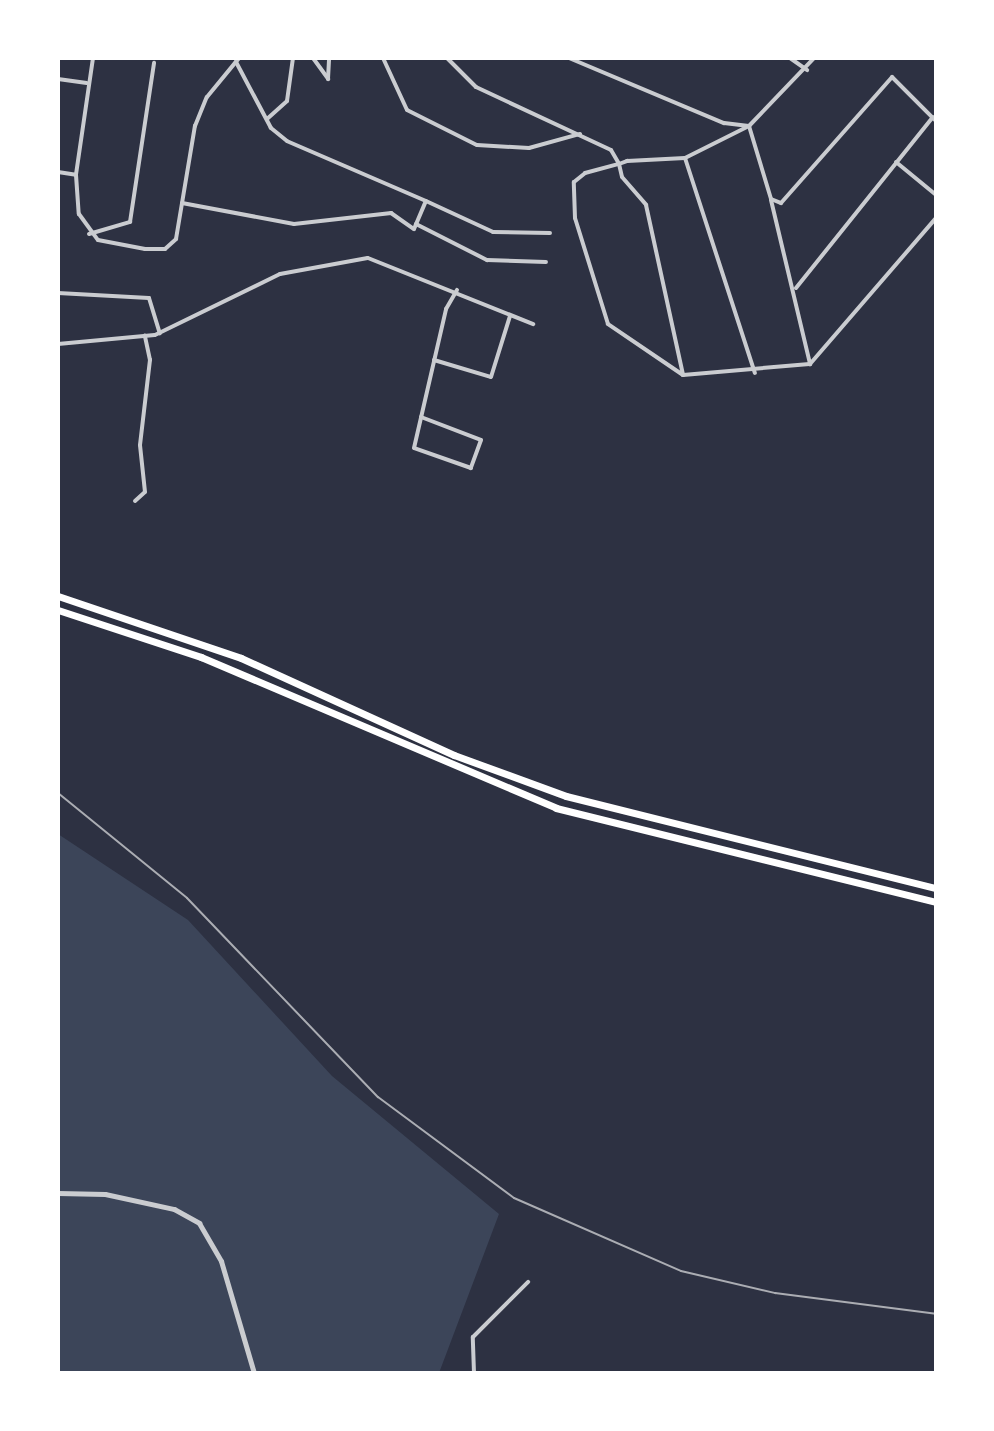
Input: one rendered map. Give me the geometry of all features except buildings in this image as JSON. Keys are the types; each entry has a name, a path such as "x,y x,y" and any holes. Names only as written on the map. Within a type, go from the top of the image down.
{"highway":[{"path":"58,596 241,658 454,755 566,796 936,888"},
{"path":"58,610 201,657 556,808 936,902"}],"street":[{"path":"89,234 76,204 76,175 93,58"},
{"path":"143,58 154,63"},
{"path":"154,63 163,58"},
{"path":"267,119 287,101 293,58"},
{"path":"313,58 328,79 329,58"},
{"path":"383,58 407,110 477,145 529,148 580,133"},
{"path":"447,58 476,87 611,150 646,205 683,375"},
{"path":"569,58 724,123 749,126"},
{"path":"790,58 807,70"},
{"path":"814,58 807,70 749,126 685,158 619,164 574,182 575,218 608,324 683,375 755,373 810,364 936,218"},
{"path":"89,234 165,249 176,239 200,113 238,60 267,119 287,141 493,232 550,233"},
{"path":"89,234 130,222 154,63"},
{"path":"771,199 781,203 892,77 934,119 796,288"},
{"path":"58,79 87,83"},
{"path":"749,126 796,288 810,364"},
{"path":"685,158 755,373"},
{"path":"896,162 936,195"},
{"path":"58,172 76,175"},
{"path":"416,224 426,201"},
{"path":"182,203 273,223 391,213 487,260 546,262"},
{"path":"58,344 160,333 280,274 326,260 368,258 457,290 533,324"},
{"path":"421,417 481,440 471,468 416,454 421,417 434,360 457,290"},
{"path":"58,293 149,298 160,333"},
{"path":"434,360 491,377 510,316"},
{"path":"135,501 145,492 145,336"},
{"path":"58,1193 105,1194 174,1209 199,1223 221,1261 254,1373"},
{"path":"474,1373 473,1337 528,1282"}],"shaded area":[{"path":"58,834 188,920 332,1076 499,1214 439,1373 58,1373"}],"railway":[{"path":"58,793 187,898 378,1097 514,1198 681,1271 775,1293 936,1314"}]}
